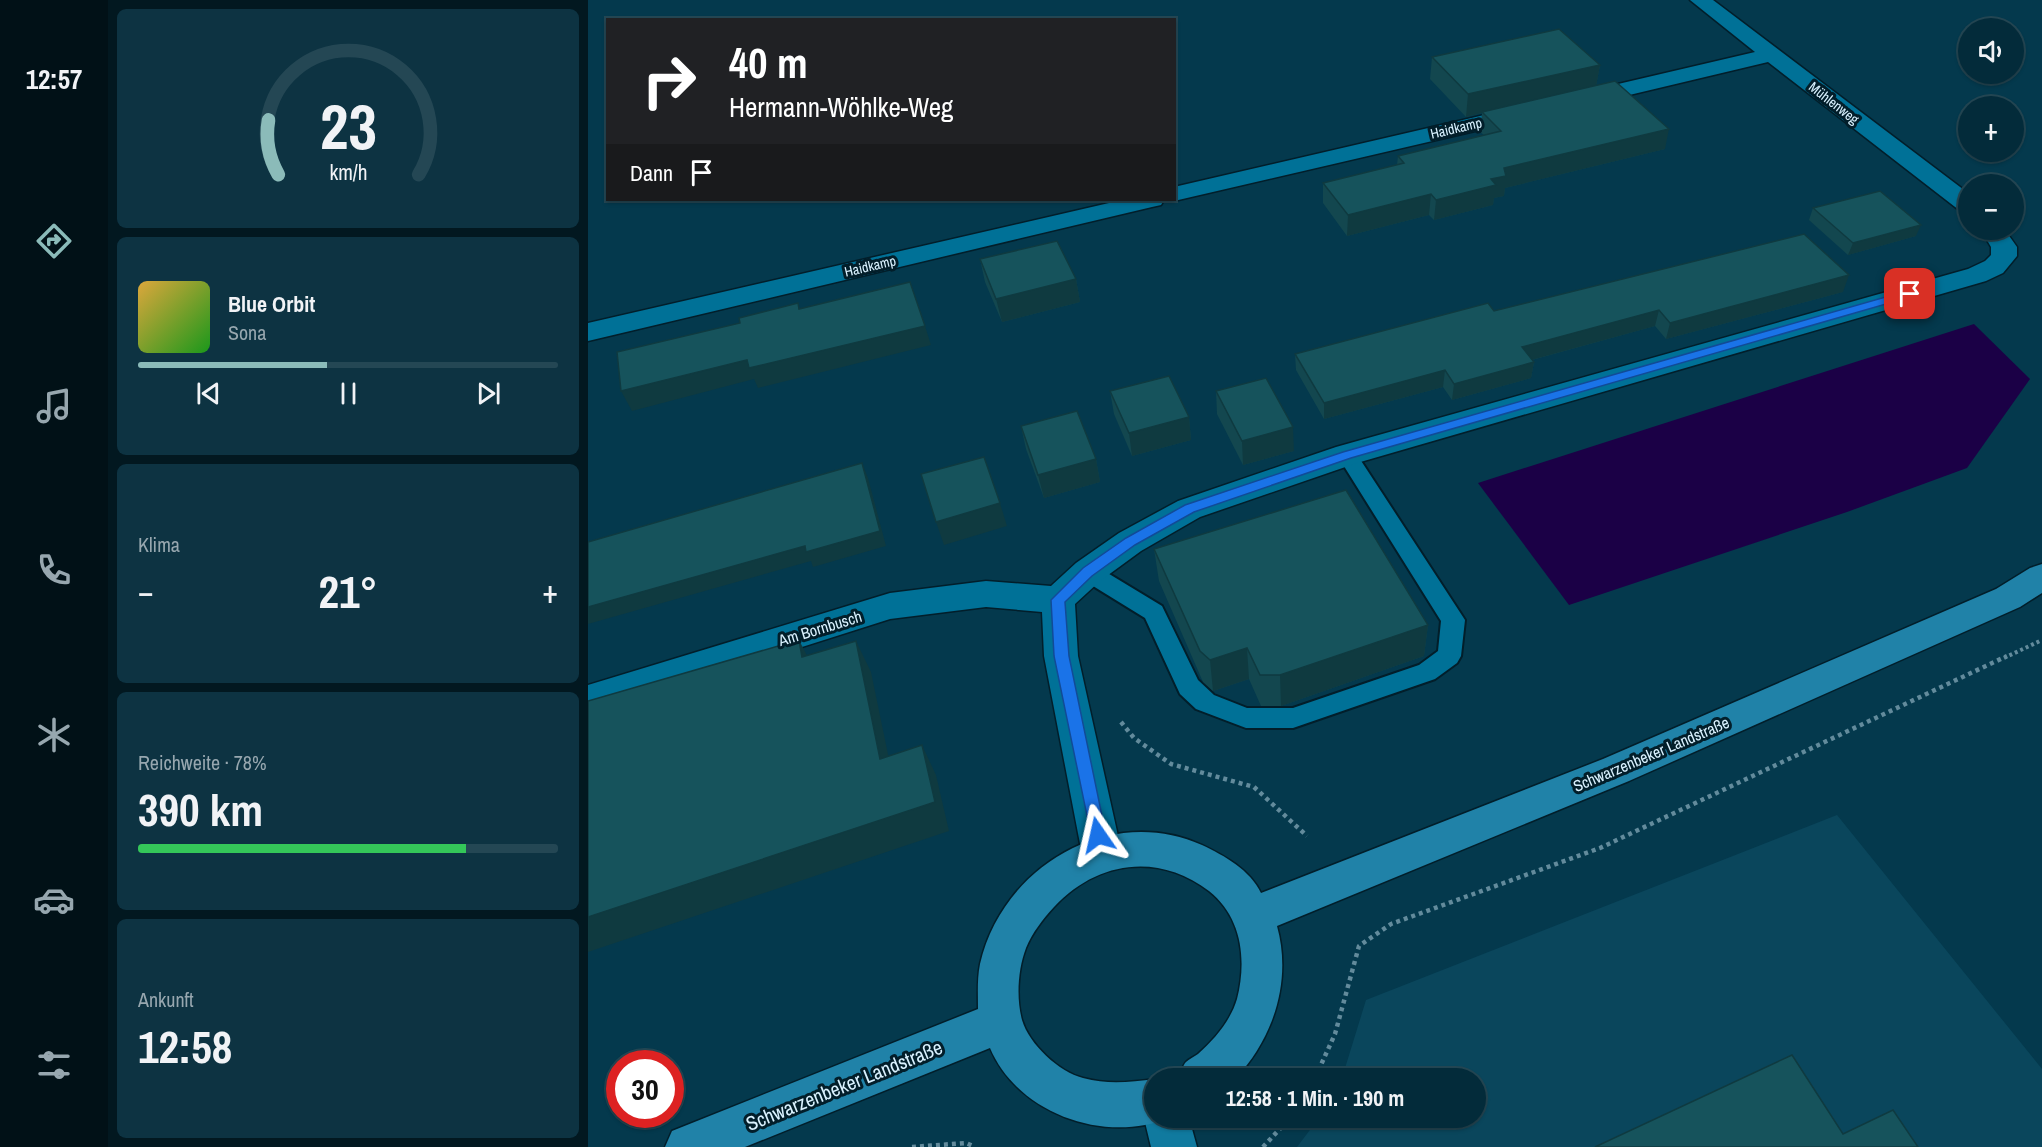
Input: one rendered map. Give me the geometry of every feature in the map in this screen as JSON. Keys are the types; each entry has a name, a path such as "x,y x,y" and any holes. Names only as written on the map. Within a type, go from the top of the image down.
{"main road":[{"name":"Schwarzenbeker Landstraße","path":"1253,916 1616,770 2008,598 2042,577"},
{"path":"1144,1103 1121,1107 1080,1101 1045,1084 1018,1057 1001,1022 997,980 1008,938 1031,901 1064,873 1102,854 1139,848 1174,852 1207,864 1234,886 1253,916 1263,956 1259,1000 1239,1042 1212,1068"},
{"name":"Schwarzenbeker Landstraße","path":"688,1147 1001,1022"}],"street":[{"name":"Mühlenweg","path":"1700,0 1958,197"},
{"path":"1563,104 1772,55"},
{"name":"Haidkamp","path":"1176,194 1540,109"},
{"name":"Haidkamp","path":"588,332 1148,201"},
{"path":"1102,854 1061,656 1058,600 1088,572 1130,542 1190,508 1347,455 1977,274 1994,267 1999,243"},
{"name":"Am Bornbusch","path":"588,700 890,606 986,594 1058,600"},
{"path":"1169,1128 1174,1147"}],"lane":[{"path":"1088,572 1154,612 1189,687 1205,702 1246,717 1293,718 1427,672 1449,657 1453,620 1347,455"}],"path":[{"path":"1320,1068 1335,1034 1359,946 1391,924 1600,848 2042,640"},
{"path":"1114,714 1134,738 1171,764 1254,787 1307,836"},
{"path":"1263,1147 1281,1128"},
{"path":"912,1147 966,1143 975,1147"}],"shaded area":[{"path":"1974,324 2030,379 1967,468 1847,512 1569,605 1478,483"},
{"path":"1837,815 2042,1069 2042,1147 1297,1147 1311,1128 1486,1128 1486,1068 1345,1068 1366,1000"}],"building":[{"path":"1559,29 1600,65 1468,94 1432,57"},
{"path":"1615,81 1669,129 1504,168 1506,176 1491,179 1496,185 1436,200 1431,194 1348,215 1323,183 1404,163 1398,156 1501,131 1482,112"},
{"path":"1880,191 1921,225 1853,243 1813,208"},
{"path":"1804,234 1849,275 1670,323 1659,310 1522,347 1534,362 1454,384 1445,370 1324,403 1295,354 1488,303 1494,311"},
{"path":"1057,241 1076,279 996,299 980,259"},
{"path":"910,282 925,326 749,368 747,360 621,391 617,352 740,323 739,318 798,303 799,309"},
{"path":"1169,376 1189,417 1129,433 1110,391"},
{"path":"1266,378 1293,427 1242,441 1216,391"},
{"path":"1077,411 1096,459 1038,475 1021,426"},
{"path":"984,457 1000,503 936,522 921,474"},
{"path":"862,463 880,531 806,552 805,546 588,607 588,542"},
{"path":"1346,490 1428,625 1280,675 1260,675 1247,648 1210,660 1200,651 1154,549"},
{"path":"799,640 802,657 856,641 880,759 922,745 935,802 588,917 588,701"},
{"path":"1792,1055 1843,1134 1893,1110 1918,1147 1595,1147"}],"route":[{"path":"1098,835 1061,656 1058,600 1088,572 1130,542 1190,508 1347,455 1910,294"}]}
